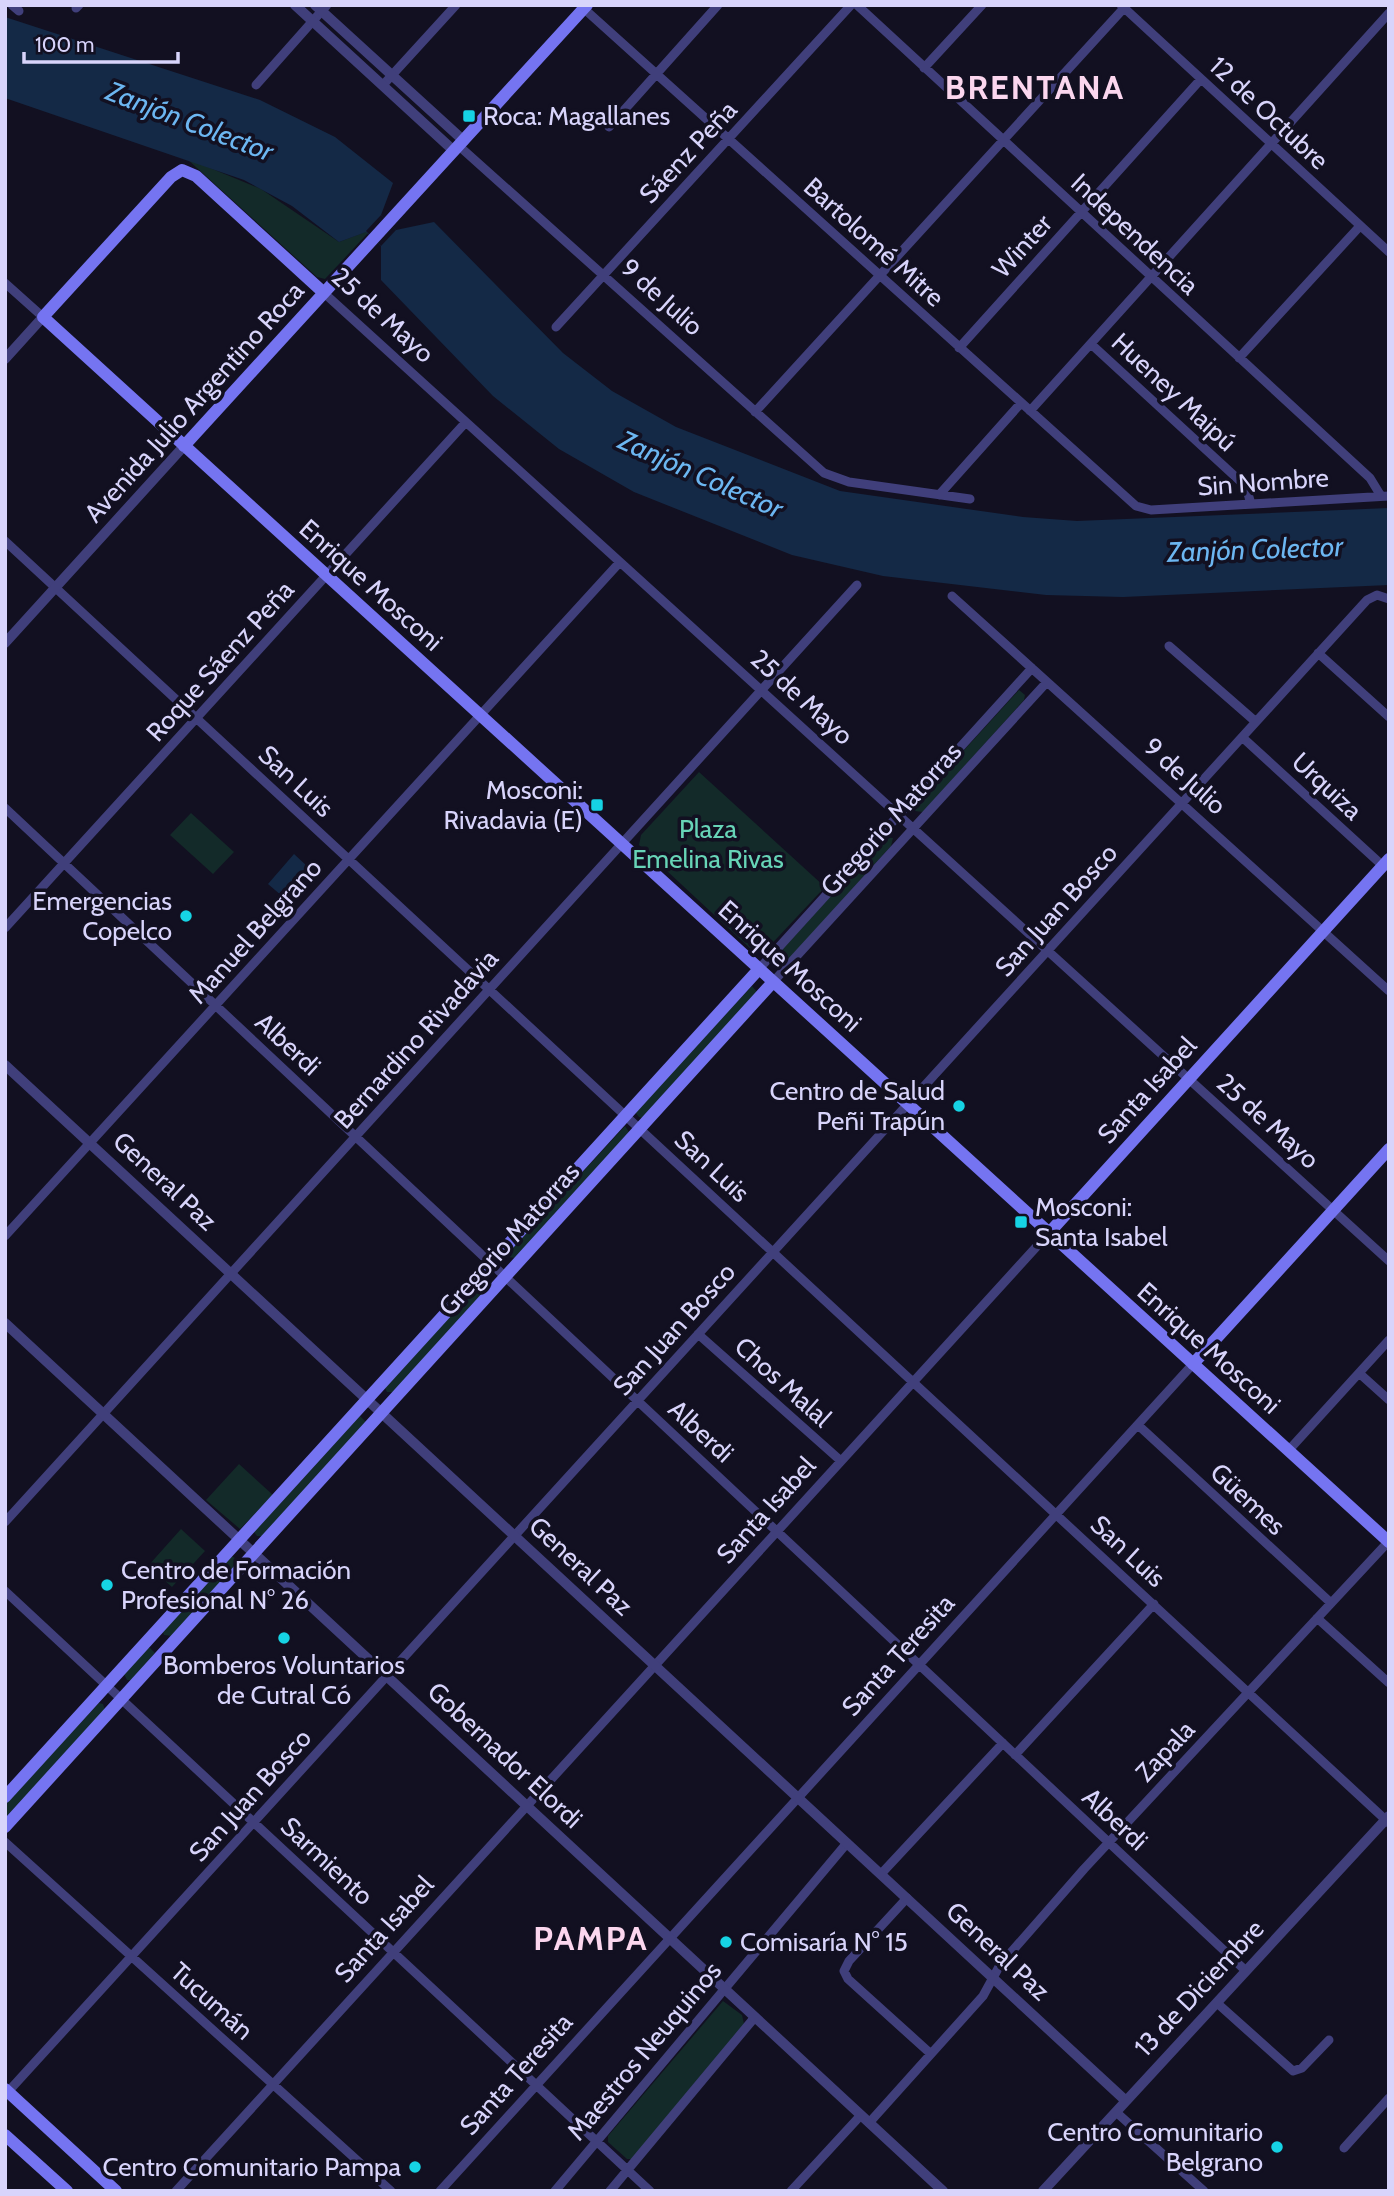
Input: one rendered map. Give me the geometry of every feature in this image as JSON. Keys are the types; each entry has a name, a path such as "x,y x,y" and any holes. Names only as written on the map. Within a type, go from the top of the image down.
{"main road":[{"name":"Avenida Julio Argentino Roca","path":"184,446 583,7"},
{"name":"25 de Mayo","path":"43,317 173,175 182,170 196,176 324,293"},
{"name":"Enrique Mosconi","path":"43,317 1389,1541"},
{"name":"Santa Isabel","path":"1049,1233 1386,863"},
{"name":"Gregorio Matorras","path":"5,1797 759,969"},
{"name":"Gregorio Matorras","path":"5,1827 774,982"},
{"name":"Santa Teresita","path":"1193,1364 1389,1149"},
{"path":"6,2092 116,2191"},
{"path":"5,2135 67,2191"}],"street":[{"name":"9 de Julio","path":"295,5 383,85 459,146 818,468 836,479 939,495"},
{"path":"383,85 456,5"},
{"path":"609,127 719,5"},
{"name":"Sáenz Peña","path":"556,327 851,5"},
{"name":"Independencia","path":"857,5 1373,481 1385,496"},
{"path":"925,68 982,5"},
{"name":"9 de Julio","path":"321,7 392,75 459,146"},
{"path":"256,85 312,22 321,7"},
{"name":"Bartolomé Mitre","path":"583,7 1141,509"},
{"path":"755,412 1122,7"},
{"name":"12 de Octubre","path":"1122,7 1389,252"},
{"path":"1030,411 1389,13"},
{"name":"Winter","path":"959,348 1201,79"},
{"path":"1239,358 1360,226"},
{"name":"Enrique Mosconi","path":"5,283 43,317"},
{"name":"25 de Mayo","path":"324,293 1389,1262"},
{"path":"5,359 43,317"},
{"name":"Hueney Maipú","path":"1091,344 1243,484 1251,504"},
{"path":"939,495 1021,403"},
{"name":"Roque Sáenz Peña","path":"5,928 466,422"},
{"name":"Avenida Julio Argentino Roca","path":"5,643 184,446"},
{"path":"939,495 970,499"},
{"name":"Sin Nombre","path":"1141,509 1385,496"},
{"name":"San Luis","path":"5,541 1388,1820"},
{"name":"Manuel Belgrano","path":"5,1236 620,562"},
{"name":"Bernardino Rivadavia","path":"5,1522 858,585"},
{"name":"San Juan Bosco","path":"6,2092 1367,600 1377,595 1389,599"},
{"name":"9 de Julio","path":"951,596 1389,990"},
{"path":"1169,646 1255,722"},
{"path":"1318,653 1389,717"},
{"name":"Gregorio Matorras","path":"759,969 1032,668"},
{"name":"Gregorio Matorras","path":"774,982 1047,681"},
{"name":"Urquiza","path":"1242,737 1386,863"},
{"name":"Alberdi","path":"5,807 1246,1971"},
{"name":"General Paz","path":"5,1065 1126,2101"},
{"name":"Santa Isabel","path":"176,2191 1049,1233"},
{"name":"Gobernador Elordi","path":"5,1324 943,2191"},
{"name":"Chos Malal","path":"698,1334 841,1461"},
{"path":"1289,1451 1389,1340"},
{"name":"Santa Teresita","path":"440,2191 1193,1364"},
{"path":"1359,1373 1389,1400"},
{"name":"Güemes","path":"1138,1425 1331,1603"},
{"name":"Zapala","path":"796,2189 931,2053 983,1996 1003,1962 1109,1842 1389,1541"},
{"name":"Sarmiento","path":"5,1591 650,2191"},
{"path":"1015,1755 1154,1604"},
{"path":"1317,1618 1389,1683"},
{"path":"881,1874 1003,1743"},
{"name":"13 de Diciembre","path":"1043,2191 1388,1820"},
{"name":"Tucumán","path":"5,1842 391,2191"},
{"name":"Maestros Neuquinos","path":"555,2191 847,1843"},
{"path":"907,1898 849,1961 844,1971 849,1979 931,2053"},
{"path":"1217,2003 1293,2071 1302,2068 1329,2040"},
{"path":"610,2191 755,2017"},
{"path":"1344,2148 1389,2098"},
{"path":"1116,2112 1204,2191"}],"green space":[{"path":"218,106 368,233 325,279 317,277 186,158 261,189 339,242 365,232"},
{"path":"1019,690 1025,695 1024,700 923,812 915,811 915,804"},
{"name":"Plaza Emelina Rivas","path":"699,772 825,887 764,952 753,951 639,845 641,835"},
{"path":"191,813 234,852 213,874 170,835"},
{"path":"884,837 893,838 891,846 789,959 783,960 781,951"},
{"path":"752,986 757,992 642,1118 639,1117 635,1112"},
{"path":"625,1126 629,1132 515,1258 508,1257 507,1254"},
{"path":"484,1279 488,1288 394,1392 387,1392 385,1388"},
{"path":"360,1416 366,1422 263,1536 257,1536 254,1532"},
{"path":"239,1464 273,1495 240,1529 206,1500"},
{"path":"181,1529 205,1551 172,1587 148,1566"},
{"path":"231,1556 235,1558 236,1565 172,1636 164,1635 163,1632"},
{"path":"146,1648 155,1653 131,1680 127,1680 124,1674"},
{"path":"99,1703 103,1704 105,1710 5,1818 5,1804"},
{"path":"723,2001 742,2015 744,2024 632,2159 627,2159 608,2142 608,2136"}],"water":[{"name":"Zanjón Colector","path":"5,17 260,100 335,137 393,183 381,215 396,230 434,222 563,353 612,391 676,427 840,491 1023,517 1077,521 1389,508 1389,585 1123,597 1046,595 883,576 792,555 634,492 559,449 493,396 381,280 381,246 366,232 339,242 292,206 244,180 5,98"},
{"path":"294,854 308,867 282,896 268,884"}],"pier":[{"path":"381,215 396,230 381,246 366,231"}],"place":[{"name":"Roca: Magallanes","path":"469,116"},
{"name":"Mosconi: Rivadavia (E)","path":"597,805"},
{"name":"Emergencias Copelco","path":"186,916"},
{"name":"Centro de Salud Peñi Trapún","path":"959,1106"},
{"name":"Mosconi: Santa Isabel","path":"1021,1222"},
{"name":"Centro de Formación Profesional N° 26","path":"107,1585"},
{"name":"Bomberos Voluntarios de Cutral Có","path":"284,1638"},
{"name":"Comisaría N° 15","path":"726,1942"},
{"name":"Centro Comunitario Belgrano","path":"1277,2147"},
{"name":"Centro Comunitario Pampa","path":"415,2167"}],"district":[{"name":"BRENTANA","path":"1035,87"},
{"name":"PAMPA","path":"591,1938"}]}
